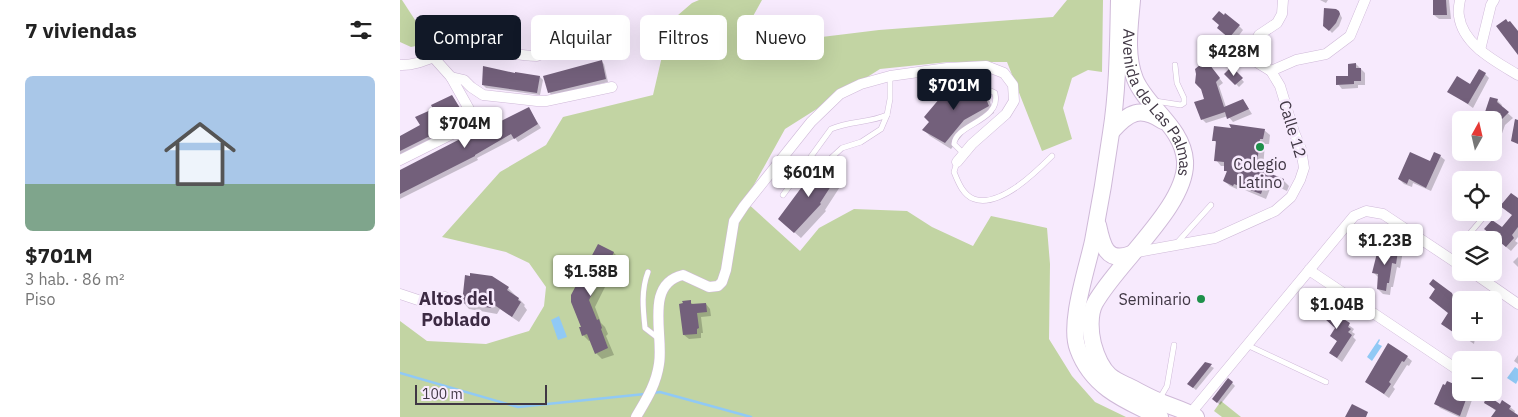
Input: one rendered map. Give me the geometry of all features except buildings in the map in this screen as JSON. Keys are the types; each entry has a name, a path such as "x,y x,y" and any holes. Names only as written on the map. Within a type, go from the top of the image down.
{"main road":[{"name":"Avenida de Las Palmas","path":"1119,0 1112,131 1097,220 1077,308 1077,348 1088,370 1098,382 1130,403 1193,415"},
{"name":"Avenida de Las Palmas","path":"1132,0 1129,50 1136,81 1147,100 1178,138 1185,161 1182,181 1177,195 1094,304 1091,337 1095,352 1111,377 1160,409"},
{"path":"1112,131 1123,118 1132,113 1145,113 1169,125"},
{"path":"1097,220 1102,243 1107,251 1114,256 1122,257 1131,254"}],"street":[{"name":"Calle 12","path":"1131,254 1175,244 1215,238 1275,211 1291,197 1304,168 1301,149 1280,86 1271,71 1258,63 1253,55 1252,47 1259,35 1277,23 1282,14 1283,0"},
{"path":"1271,71 1296,60 1326,54 1350,36 1365,0"},
{"path":"1460,0 1459,15 1464,33 1480,50 1518,75"},
{"path":"1480,50 1491,5 1494,0"},
{"path":"400,65 424,60"},
{"path":"400,160 473,122 474,118 451,77 436,60"},
{"path":"636,417 653,389 659,364 658,304 663,288 670,279 683,275 709,287 718,286 722,282 726,270 734,221 811,122 840,94 861,84 890,76 946,68 986,66 1004,73 1013,85 1014,101 1006,114 972,144 961,158"},
{"path":"451,77 464,80 483,95 537,101 546,101 612,87"},
{"path":"1193,415 1354,216 1366,211 1383,214 1452,260"},
{"path":"1310,270 1452,366"},
{"path":"1486,282 1518,304"},
{"path":"400,294 421,301 445,297"}],"lane":[{"path":"1147,100 1184,103 1184,98 1177,83 1176,65"},
{"path":"830,160 842,148 862,142 881,128 887,115 890,99 890,76"},
{"path":"985,90 995,94 995,105 954,140 961,158 954,172 959,185 973,199 994,198 1008,192 1028,180 1052,156"},
{"path":"783,195 831,129 878,119 887,115"},
{"path":"1175,244 1211,204"},
{"path":"1472,231 1480,221"},
{"path":"648,272 644,282 643,309 645,328 660,340"},
{"path":"1160,409 1167,386 1174,345"},
{"path":"1247,346 1326,382"}],"green space":[{"path":"400,0 402,0 415,20 415,46 411,47 400,42"},
{"path":"699,0 762,0 754,15 737,15 737,60 824,60 824,37 879,30 1053,17 1067,0 1103,0 1102,72 1088,70 1072,78 1063,108 1072,139 1042,151 1007,62 948,62 880,69 785,129 745,201 800,251 819,228 854,209 907,211 932,227 973,246 991,216 1047,228 1050,264 1049,339 1072,376 1095,402 1126,417 400,417 400,321 427,341 486,344 529,331 544,306 546,287 529,263 506,252 442,237 500,172 546,145 563,117 653,95 661,60 727,60 727,15 678,15 692,3"},
{"path":"1221,401 1241,417 1222,417 1214,411"}],"water":[{"path":"559,316 567,337 558,340 551,320"},
{"path":"1379,339 1378,344 1382,346 1372,361 1367,357"},
{"path":"1515,367 1518,369 1516,384 1507,378"}],"waterway":[{"path":"400,373 518,407 645,394"},
{"path":"653,393 660,392 751,417"}],"place":[{"name":"Colegio Latino","path":"1260,147"},
{"name":"Seminario","path":"1201,299"}],"district":[{"name":"Altos del Poblado","path":"456,309"}]}
